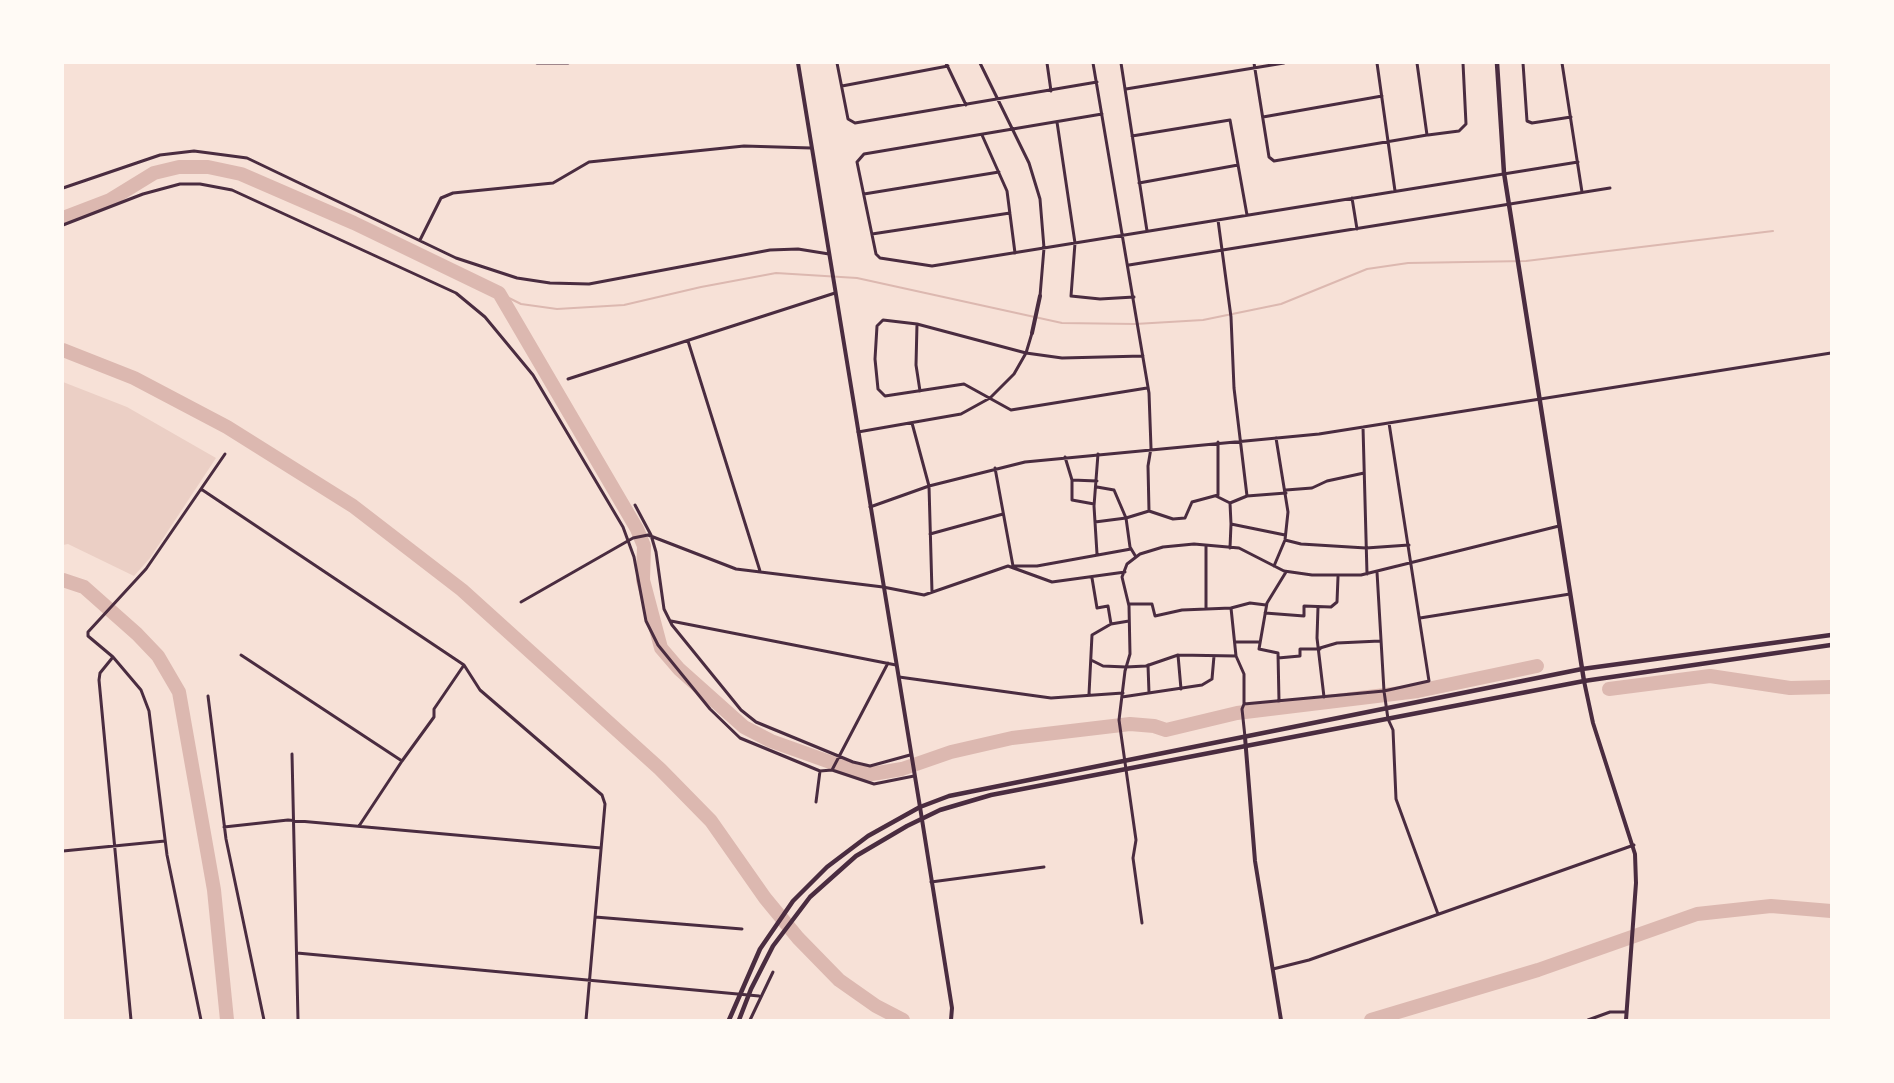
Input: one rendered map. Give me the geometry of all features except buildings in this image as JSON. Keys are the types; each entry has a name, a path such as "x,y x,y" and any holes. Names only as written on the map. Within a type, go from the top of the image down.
{"main road":[{"path":"1497,63 1504,174 1584,681"},
{"path":"729,1020 748,970 774,926 793,901 827,867 868,836 920,807 979,788 1582,669 1831,635"},
{"path":"740,1018 773,946 790,919 834,873 856,856 922,818 991,795 1388,718 1584,681 1831,645"}],"street":[{"path":"537,63 568,63"},
{"path":"798,63 922,818 952,1008 951,1020"},
{"path":"837,63 848,119 851,122 998,100 1097,82"},
{"path":"858,432 961,414 990,398 1014,374 1026,352 1040,296 1044,248 1040,199 1029,163 980,63"},
{"path":"1047,63 1051,91"},
{"path":"1094,63 1129,265 1147,388 1151,448 1148,466 1149,511"},
{"path":"1121,63 1147,231"},
{"path":"1254,63 1269,157 1274,161 1459,131 1466,124 1463,63"},
{"path":"1125,89 1284,63"},
{"path":"1377,63 1395,191"},
{"path":"1417,63 1427,135"},
{"path":"1522,63 1527,121 1532,123 1571,117"},
{"path":"1562,63 1582,192"},
{"path":"842,86 947,65 966,105"},
{"path":"1263,117 1382,96"},
{"path":"1102,114 864,154 857,162 876,254 880,258 932,266 1578,162"},
{"path":"1132,136 1230,120 1247,215"},
{"path":"1057,122 1075,243 1071,296 1100,299 1134,297"},
{"path":"982,135 1008,191 1015,253"},
{"path":"420,240 441,198 453,193 553,183 590,162 744,146 811,148"},
{"path":"63,188 160,154 194,151 247,158 456,258 506,275 550,283 589,284 770,250 798,249 829,254"},
{"path":"1139,183 1238,165"},
{"path":"864,195 999,172"},
{"path":"63,225 143,194 180,184 211,186 232,190 294,217 324,234 357,246 456,293 486,316 533,375 630,539 640,601 646,621 658,645 710,709 740,738 820,771 832,770 874,784 914,776"},
{"path":"1129,265 1610,188"},
{"path":"1352,198 1357,229"},
{"path":"872,234 1010,213"},
{"path":"1218,220 1231,317 1234,388 1247,496"},
{"path":"568,379 835,293"},
{"path":"1143,356 1062,358 1026,352 917,324 883,320 878,322 875,359 881,395 963,384 1011,410 1147,388"},
{"path":"917,324 916,365 920,391"},
{"path":"688,341 760,571"},
{"path":"870,507 929,486 994,468 1065,457 1276,438 1363,427 1831,352"},
{"path":"912,423 929,486 932,592"},
{"path":"1244,704 1384,692 1429,681 1413,563 1389,423"},
{"path":"1363,427 1367,574"},
{"path":"1274,566 1285,537 1288,512 1276,438"},
{"path":"1216,496 1220,477 1218,442"},
{"path":"201,1020 165,841 149,711 141,690 113,657 88,636 88,632 146,569 225,454"},
{"path":"1097,554 1094,504 1098,454"},
{"path":"1065,457 1072,480 1072,500 1094,504"},
{"path":"994,468 1013,567"},
{"path":"1095,522 1126,518 1149,511 1173,519 1185,518 1192,502 1216,496 1230,503 1247,496 1312,488 1327,481 1364,473"},
{"path":"1072,480 1097,481"},
{"path":"1096,487 1114,490 1126,518 1131,549 1136,557"},
{"path":"201,489 464,665 480,690 602,795 605,804 586,1020"},
{"path":"1230,503 1230,548"},
{"path":"635,505 656,552 664,609 684,643 741,710 756,722 870,766 910,755"},
{"path":"930,534 1003,514"},
{"path":"1231,524 1285,537 1301,544 1366,548 1409,545"},
{"path":"1142,923 1133,858 1136,840 1119,722 1126,667 1131,654 1129,604 1122,577 1127,564 1136,557 1163,547 1206,546 1239,548 1286,572 1338,576 1367,574 1561,526"},
{"path":"521,602 630,539 650,535 736,569 883,587 924,595 1008,566 1037,566 1131,549"},
{"path":"1206,546 1206,609"},
{"path":"1013,567 1052,582 1125,572"},
{"path":"1279,701 1278,653 1259,649 1266,605 1286,572"},
{"path":"1377,572 1384,692 1388,718 1393,730 1396,799 1438,914"},
{"path":"1265,613 1304,616 1304,606 1331,607 1337,602 1338,576"},
{"path":"1092,578 1097,608 1108,606 1111,624"},
{"path":"1420,618 1571,594"},
{"path":"1129,604 1152,604 1155,616 1182,610 1231,608 1250,603 1266,605"},
{"path":"1318,606 1317,638 1320,648 1324,697"},
{"path":"1231,608 1236,656 1244,674 1242,716 1255,861 1281,1020"},
{"path":"670,620 896,665"},
{"path":"1089,694 1092,635 1111,624 1129,621"},
{"path":"1278,658 1300,656 1300,649 1320,648 1337,643 1380,641"},
{"path":"1235,642 1260,642"},
{"path":"1091,660 1103,666 1126,667 1148,665 1178,655 1236,656"},
{"path":"1178,655 1181,688"},
{"path":"241,656 402,761"},
{"path":"898,677 1051,698 1089,694 1123,695 1202,685 1212,679 1214,656"},
{"path":"113,657 100,673 99,681 131,1020"},
{"path":"832,770 888,663"},
{"path":"359,826 434,717 434,709 464,665"},
{"path":"1148,665 1149,693"},
{"path":"1584,681 1593,723 1634,845 1636,883 1626,1020"},
{"path":"208,696 224,827 264,1020"},
{"path":"292,754 298,1020"},
{"path":"816,802 820,771"},
{"path":"224,827 294,820 601,848"},
{"path":"63,851 165,841"},
{"path":"1272,969 1309,960 1634,845"},
{"path":"931,882 1044,867"},
{"path":"595,917 741,929"},
{"path":"297,953 759,996"},
{"path":"750,1020 759,996 773,972"},
{"path":"1588,1020 1610,1012 1626,1012"}],"shaded area":[{"path":"63,382 127,407 216,458 150,558 134,576 68,544 63,545"}],"waterway":[{"path":"63,218 110,200 154,173 179,167 208,167 241,174 354,223 499,293 637,529 644,546 643,580 661,648 679,669 744,727 771,741 858,772 872,774 902,769 951,752 1012,738 1130,724 1154,726 1166,730 1237,713 1418,691 1537,666"},
{"path":"499,293 521,304 557,309 624,305 776,273 857,278 1062,323 1135,324 1203,320 1281,304 1367,269 1408,263 1526,261 1773,231"},
{"path":"63,350 134,378 227,427 353,506 462,590 660,769 711,821 765,898 798,938 839,980 876,1006 903,1020"},
{"path":"63,580 84,587 137,634 158,656 179,692 214,890 227,1020"},
{"path":"1609,689 1710,676 1790,688 1831,687"},
{"path":"1371,1020 1538,970 1697,914 1771,906 1831,911"}]}
